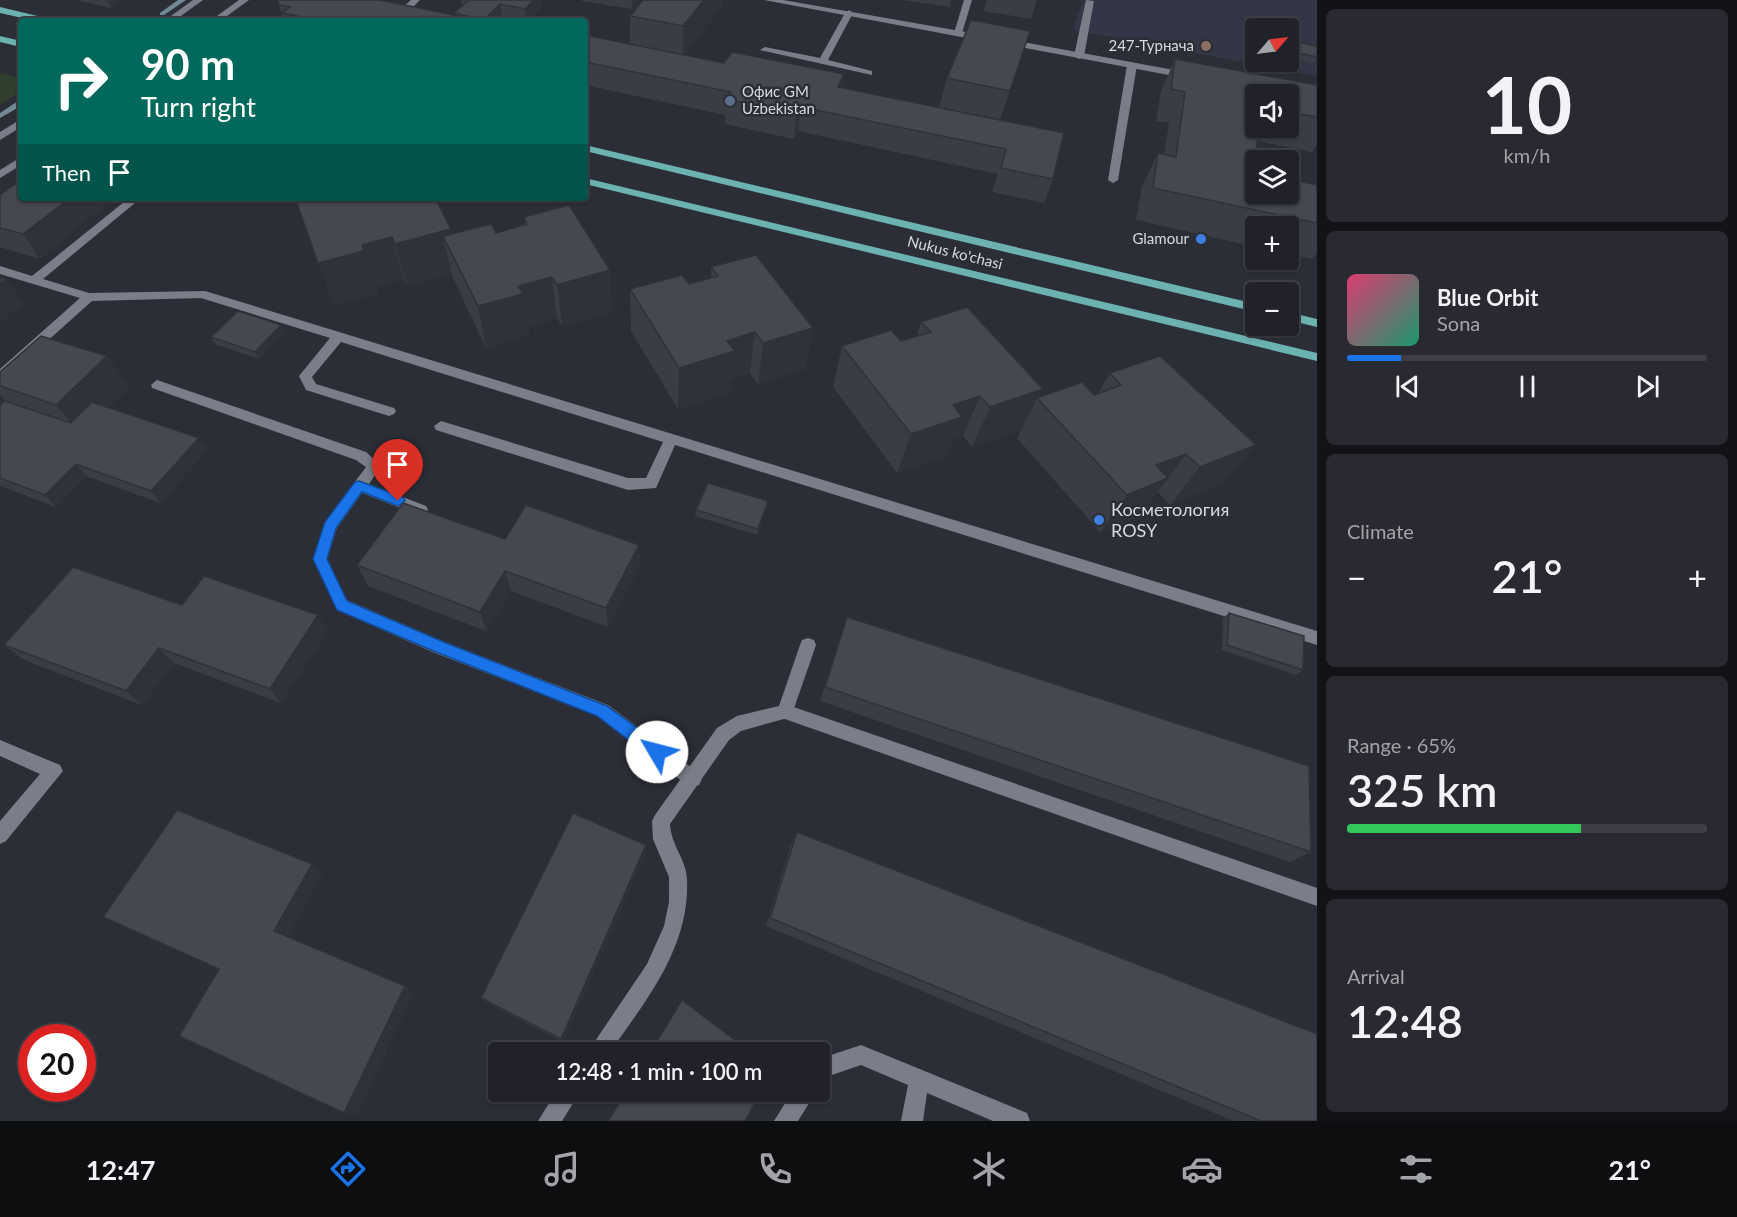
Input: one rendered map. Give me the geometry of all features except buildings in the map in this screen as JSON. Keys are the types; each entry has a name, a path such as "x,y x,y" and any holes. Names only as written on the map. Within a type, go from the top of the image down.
{"main road":[{"path":"0,10 34,18"},
{"path":"0,39 18,43"},
{"name":"Nukus ko'chasi","path":"588,149 1245,305"},
{"name":"Nukus ko'chasi","path":"588,182 1317,357"},
{"path":"1299,319 1317,323"}],"street":[{"path":"172,18 199,0"},
{"path":"218,18 245,0"},
{"path":"404,11 416,0"},
{"path":"768,0 1199,78"},
{"path":"958,33 968,0"},
{"path":"1078,56 1090,1"},
{"path":"823,61 849,13"},
{"path":"765,50 869,73"},
{"path":"1113,180 1132,65"},
{"path":"0,136 18,124"},
{"path":"0,175 18,162"},
{"path":"34,280 132,201"},
{"path":"0,270 89,297 201,294 1317,638"},
{"path":"0,376 89,297"},
{"path":"339,336 304,376 311,387 389,411"},
{"path":"157,385 361,456 374,466 330,526 320,559 342,605 441,648 602,711 693,779"},
{"path":"441,426 628,484 651,484 671,438"},
{"path":"359,486 434,515"},
{"path":"785,712 808,645"},
{"path":"605,1042 649,978 671,939 678,900 678,875 662,839 661,821 723,734 737,724 785,712 1317,897"},
{"path":"0,748 54,771 0,835"},
{"path":"830,1065 861,1055 1019,1121"},
{"path":"912,1121 919,1079"},
{"path":"549,1121 562,1102"},
{"path":"785,1121 798,1102"}],"shaded area":[{"name":"247-Турнача","path":"1083,0 1317,0 1317,76 1296,72 1299,72 1299,18 1245,18 1245,62 1073,30"}],"green space":[{"path":"0,73 18,77 18,93 0,105"}],"waterway":[{"path":"162,14 183,0"},
{"path":"0,116 18,105"}],"place":[{"name":"247-Турнача","path":"1206,46"},
{"name":"Офис GM Uzbekistan","path":"730,101"},
{"name":"Glamour","path":"1201,239"},
{"name":"Косметология ROSY","path":"1099,520"}],"route":[{"path":"398,501 359,486 330,526 320,559 342,605 441,648 602,711 657,752"}]}
